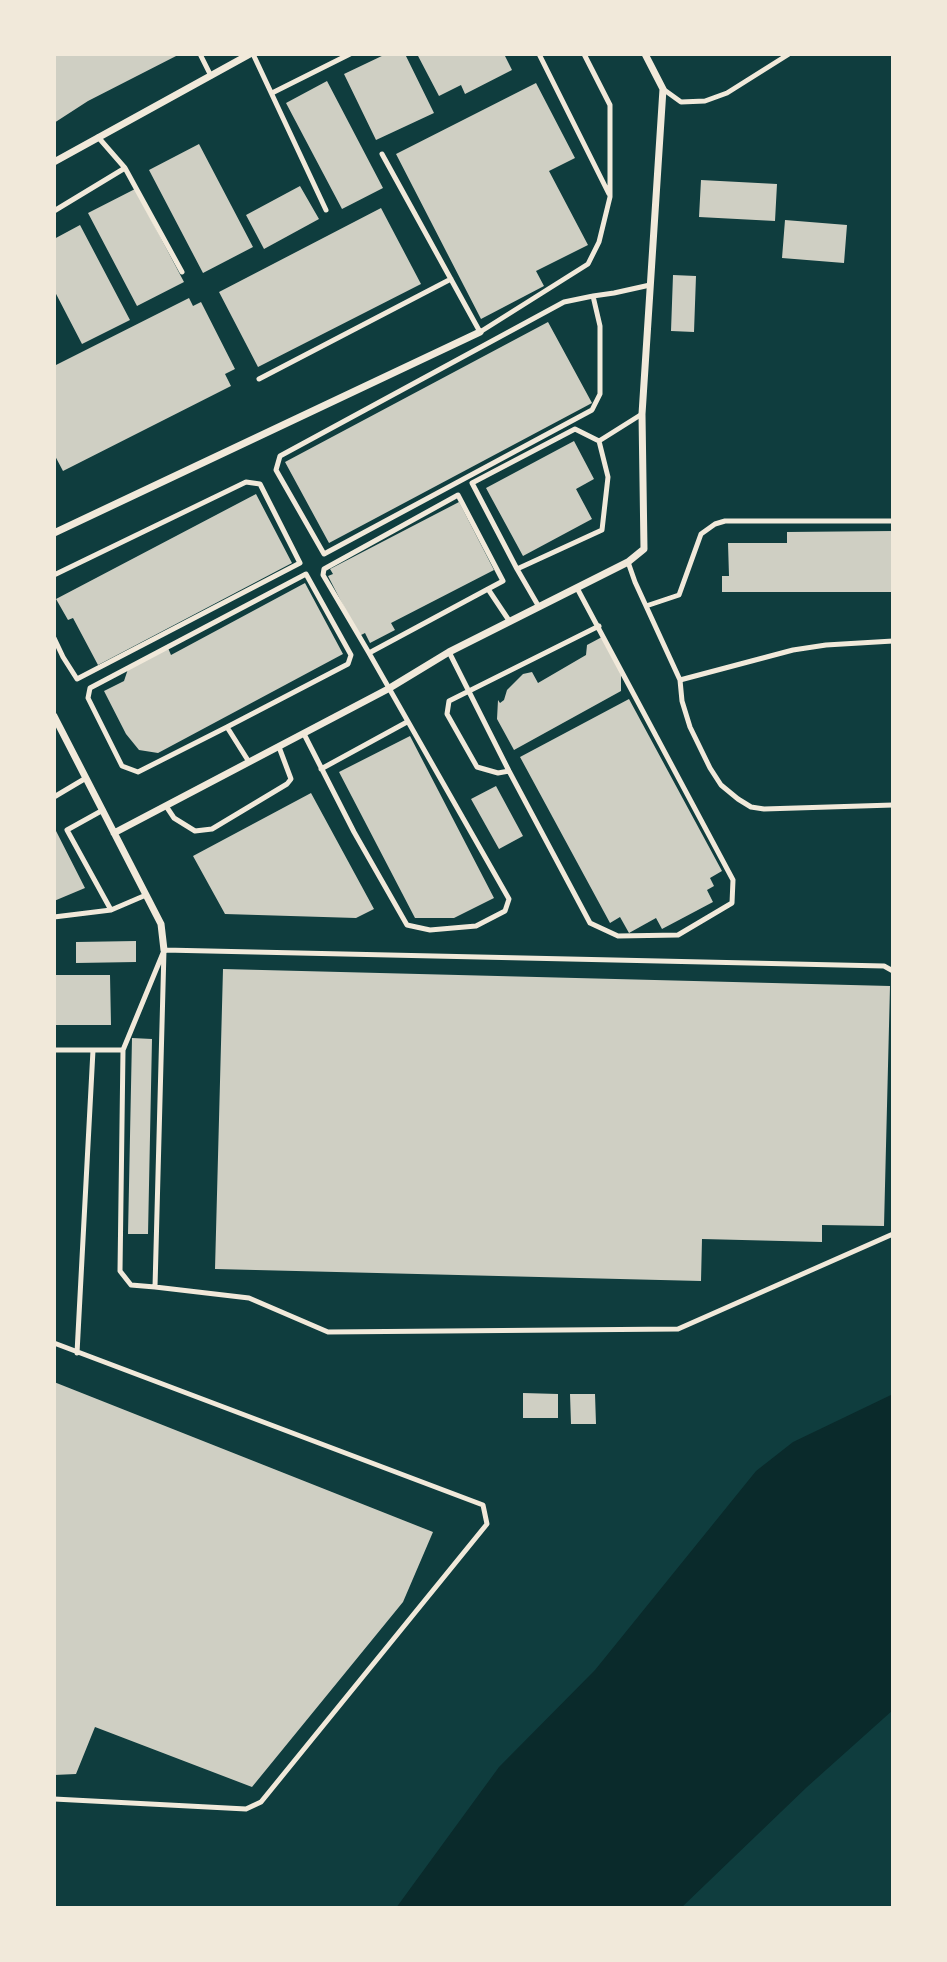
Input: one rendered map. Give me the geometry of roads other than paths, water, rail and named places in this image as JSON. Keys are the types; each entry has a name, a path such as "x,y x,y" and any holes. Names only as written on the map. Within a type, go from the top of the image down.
{"street":[{"path":"54,162 252,54"},
{"path":"114,833 388,689 449,652 628,562 644,549 642,414 663,89 645,54"},
{"path":"54,533 480,332"},
{"path":"54,716 161,924 164,950"}],"lane":[{"path":"200,54 211,76"},
{"path":"252,54 326,210"},
{"path":"272,93 349,54"},
{"path":"547,54 539,56 610,197"},
{"path":"382,154 480,332 588,264 599,242 610,197 610,105 584,54"},
{"path":"663,89 681,102 705,101 727,93 789,54"},
{"path":"98,137 125,168 182,272"},
{"path":"54,211 125,168"},
{"path":"259,379 451,279"},
{"path":"593,296 600,326 600,394 592,410 324,554 276,470 280,456 564,302 593,296 650,285"},
{"path":"598,441 642,414"},
{"path":"517,569 602,530 608,477 598,441 575,429 472,483 517,569 539,607"},
{"path":"54,575 246,482 260,484 300,563 77,679 54,638"},
{"path":"304,734 354,832 407,925 430,930 476,926 505,911 509,899 323,575 324,569 458,495 503,581 369,653"},
{"path":"646,606 679,595 701,534 715,524 725,521 893,521"},
{"path":"628,562 680,680 682,702 690,727 721,785 751,807 777,810 893,805"},
{"path":"306,574 351,655 348,664 227,727 138,772 122,766 88,698 90,688 306,574"},
{"path":"449,652 590,923 618,936 678,935 732,903 733,880 577,588"},
{"path":"488,589 510,622"},
{"path":"509,771 498,773 477,767 447,714 449,701 599,626"},
{"path":"680,680 793,650 893,641"},
{"path":"54,661 63,657"},
{"path":"321,769 407,722"},
{"path":"227,727 249,762"},
{"path":"166,806 174,818 195,831 212,829 287,785 291,779 279,747"},
{"path":"54,797 86,778"},
{"path":"103,810 67,830 111,910"},
{"path":"54,917 111,910 146,895"},
{"path":"164,950 884,966 893,971"},
{"path":"164,950 123,1050 120,1271 131,1285 248,1298 328,1332 678,1329 893,1234"},
{"path":"155,1287 164,950"},
{"path":"54,1050 123,1050"},
{"path":"77,1353 93,1050"},
{"path":"54,1343 483,1505 487,1524 261,1802 246,1809 54,1799"}],"water":[{"path":"893,1394 893,1710 807,1787 681,1908 396,1908 499,1767 595,1670 756,1471 793,1442"}]}
